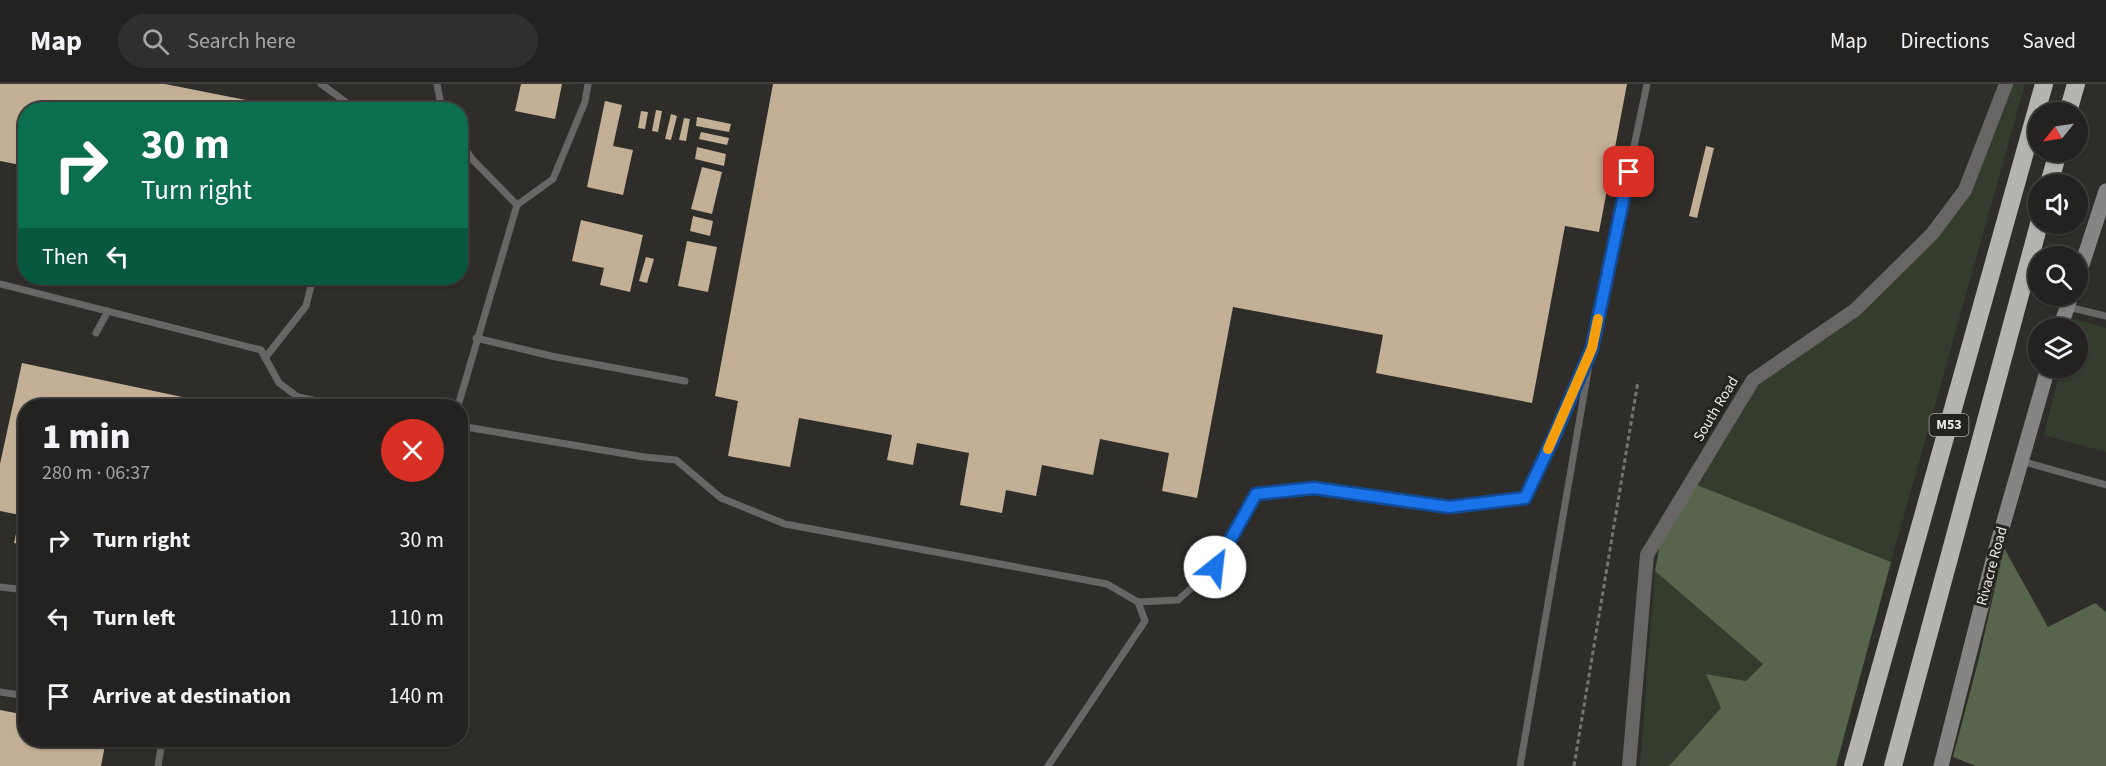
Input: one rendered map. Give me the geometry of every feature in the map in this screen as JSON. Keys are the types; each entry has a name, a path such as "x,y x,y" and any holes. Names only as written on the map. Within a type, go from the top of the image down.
{"highway":[{"name":"M53","path":"1853,766 2044,84"},
{"path":"2071,102 2076,84"},
{"name":"M53","path":"1893,766 2036,234"}],"main road":[{"path":"2088,246 2106,191"},
{"name":"Rivacre Road","path":"1941,766 1994,556 2045,378"}],"street":[{"name":"South Road","path":"1629,766 1647,555 1753,380 1855,310 1932,234 1965,190 2006,84"}],"lane":[{"path":"321,84 346,102"},
{"path":"436,84 440,102"},
{"path":"460,399 517,205 553,178 585,102 588,84"},
{"path":"1520,766 1592,348 1647,84"},
{"path":"468,154 517,205"},
{"path":"0,284 261,350 279,383 298,397 308,399"},
{"path":"265,358 306,306 311,285"},
{"path":"2082,306 2106,316"},
{"path":"96,333 108,311"},
{"path":"476,338 551,356 685,381"},
{"path":"468,427 644,457 676,460 722,498 785,524 1107,584 1138,602 1178,600 1215,567 1256,494 1314,488 1449,507 1525,498 1592,348"},
{"path":"2021,461 2106,485"},
{"path":"0,587 18,589"},
{"path":"1048,766 1145,621 1138,602"},
{"path":"0,692 18,695"},
{"path":"158,766 160,747"}],"path":[{"path":"1574,766 1638,381"}],"green space":[{"path":"2006,84 2025,84 1891,562 1697,485 1753,380 1855,310 1965,190"},
{"path":"2088,323 2106,328 2106,452 2044,435 2058,378 2088,378"},
{"path":"1697,485 1891,562 1836,766 1669,766 1721,708 1706,674 1746,681 1763,664 1655,571 1661,539"},
{"path":"2004,548 2048,627 2095,603 2106,612 2106,766 1976,766 1953,757"},
{"path":"1655,571 1763,664 1746,681 1706,674 1721,708 1669,766 1640,766"}],"building":[{"path":"0,84 165,84 256,102 18,102 18,164 0,161"},
{"path":"521,84 562,84 555,119 515,111"},
{"path":"773,84 1627,84 1599,232 1565,226 1532,403 1376,373 1383,335 1233,307 1197,498 1162,491 1169,453 1100,439 1093,475 1042,465 1036,496 1006,490 1002,513 960,505 969,453 917,443 913,465 887,460 892,435 799,418 790,467 728,456 738,401 715,396"},
{"path":"605,101 622,105 613,146 633,150 623,195 587,187"},
{"path":"656,110 662,111 658,132 652,131"},
{"path":"641,111 648,112 645,129 638,128"},
{"path":"671,114 677,116 671,140 665,139"},
{"path":"697,117 731,124 729,132 696,126"},
{"path":"684,118 690,119 686,141 679,140"},
{"path":"701,132 729,138 727,145 699,139"},
{"path":"1706,146 1714,148 1697,218 1689,216"},
{"path":"697,147 726,154 724,166 695,159"},
{"path":"702,167 722,172 712,214 691,209"},
{"path":"693,216 713,221 710,236 690,231"},
{"path":"581,220 643,235 630,292 600,285 604,268 572,261"},
{"path":"687,241 717,247 708,292 678,286"},
{"path":"646,257 654,259 647,283 639,281"},
{"path":"22,363 187,398 18,399 18,515 0,511 0,464"},
{"path":"18,524 18,544 14,543"},
{"path":"0,710 18,713 18,747 105,747 101,766 0,766"}],"slow traffic":[{"path":"1548,449 1592,348 1598,319"}],"route":[{"path":"1215,567 1256,494 1314,488 1449,507 1525,498 1592,348 1629,172"}]}
